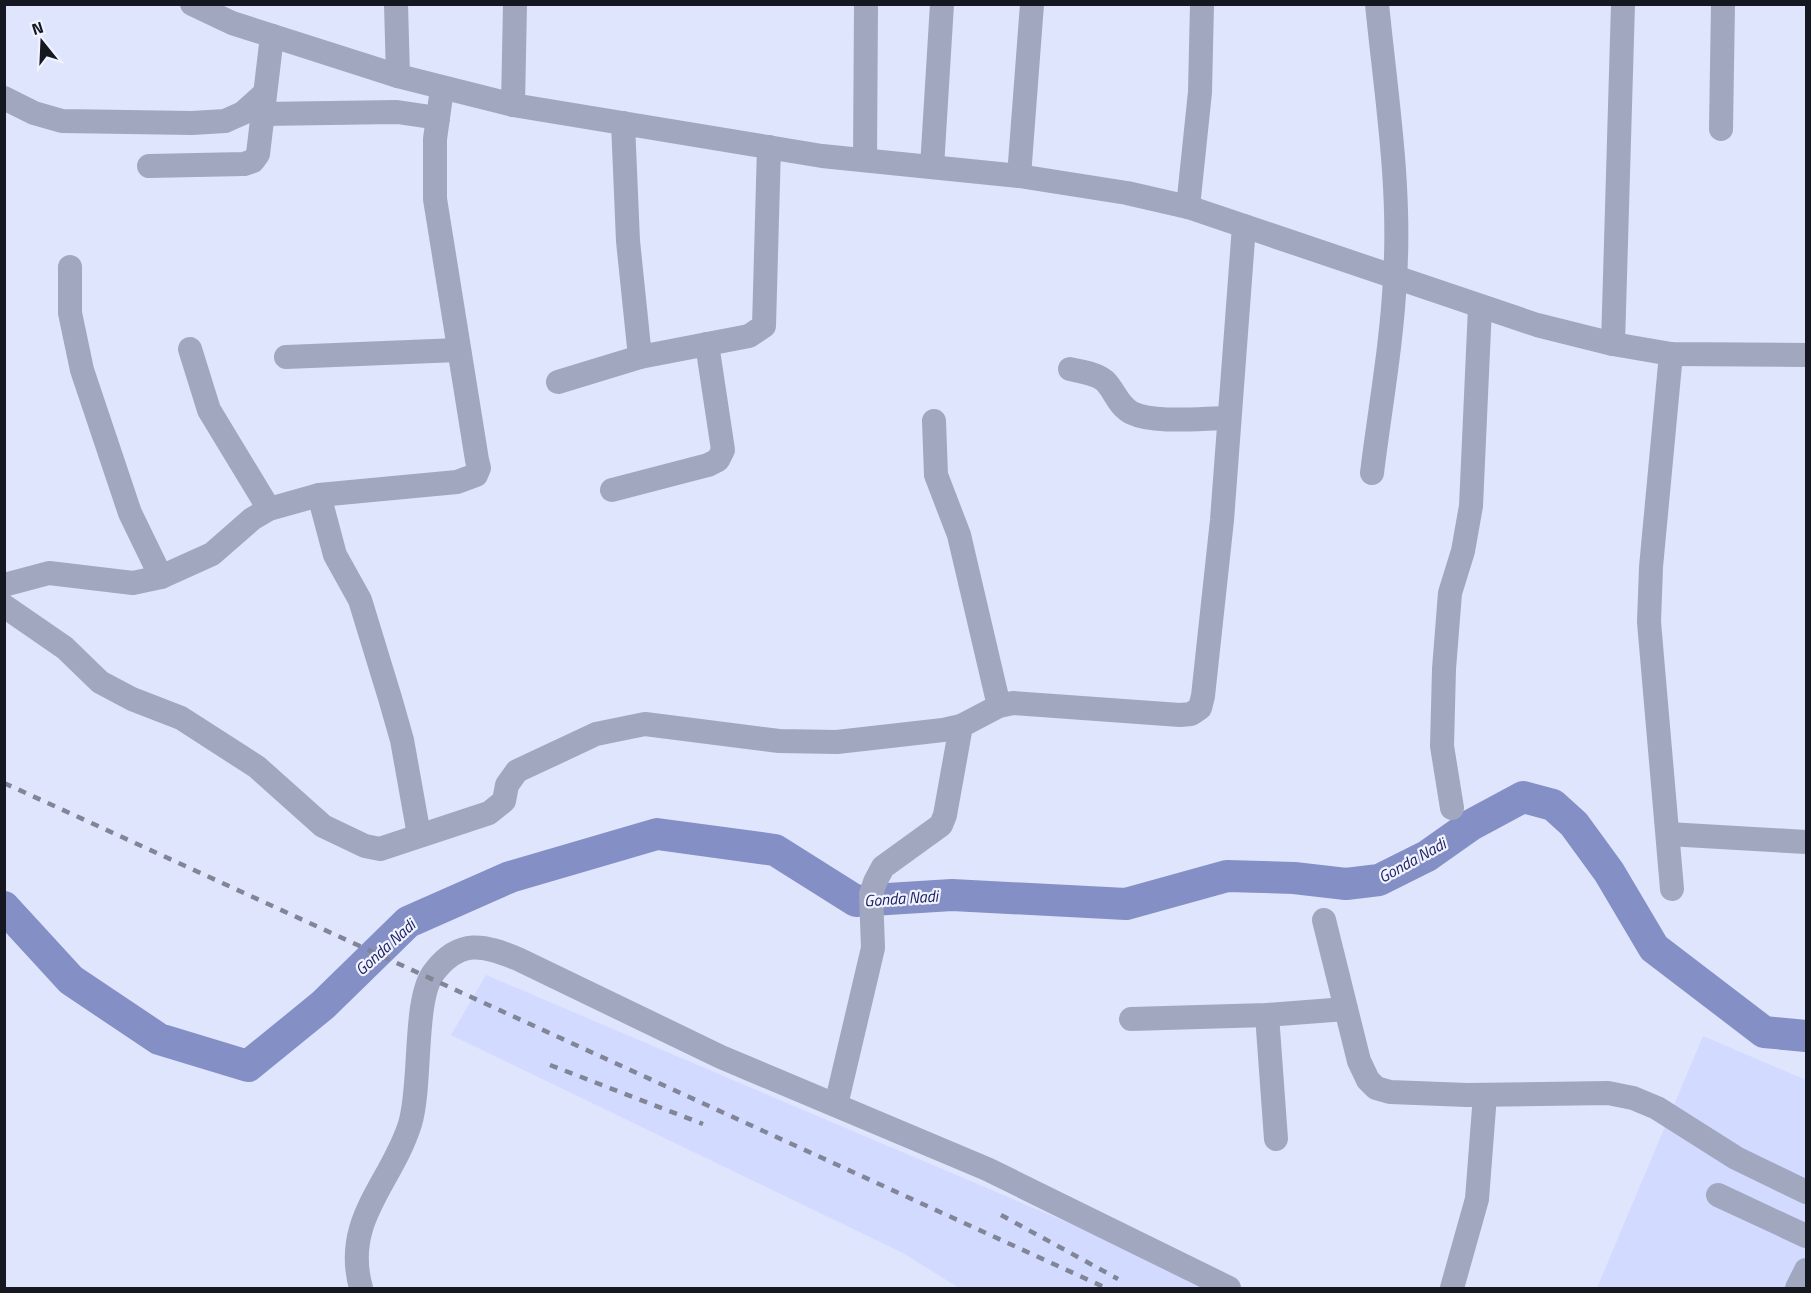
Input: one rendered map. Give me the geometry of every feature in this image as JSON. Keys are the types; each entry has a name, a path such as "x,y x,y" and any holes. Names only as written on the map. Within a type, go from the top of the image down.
{"street":[{"path":"192,4 232,23 398,76 442,89 513,105 769,147 865,160 1019,176 1127,193 1188,207 1480,307 1537,325 1613,344 1671,354 1806,355"},
{"path":"396,4 398,76"},
{"path":"513,105 515,4"},
{"path":"865,160 866,4"},
{"path":"932,167 942,4"},
{"path":"1019,176 1032,4"},
{"path":"1188,207 1200,92 1202,4"},
{"path":"1372,473 1395,278 1393,146 1377,4"},
{"path":"1613,344 1623,4"},
{"path":"1721,129 1723,4"},
{"path":"149,166 244,164 253,161 258,154 272,36"},
{"path":"4,585 49,573 133,583 161,577 212,554 252,519 269,509 319,495 457,482 476,475 479,468 435,199 435,139 442,89"},
{"path":"4,98 34,113 62,121 192,123 225,121 264,104 397,112 438,118"},
{"path":"623,123 628,241 640,357"},
{"path":"558,382 640,357 748,336 764,326 769,147"},
{"path":"4,606 65,648 100,682 132,699 181,718 257,767 323,826 365,846 380,849 393,847 419,835 489,813 501,807 507,785 517,771 596,734 626,727 645,724 779,741 837,742 961,726 999,706 1034,702 1180,715 1191,714 1200,708 1217,567 1244,226"},
{"path":"70,267 70,313 82,370 130,513 161,577"},
{"path":"1452,808 1442,746 1444,669 1450,593 1462,551 1471,506 1480,307"},
{"path":"612,490 708,465 718,460 723,444 707,344"},
{"path":"190,349 209,410 269,509"},
{"path":"286,357 458,350"},
{"path":"1671,354 1651,567 1649,622 1672,889"},
{"path":"1070,369 1093,374 1104,380 1123,406 1132,413 1147,417 1230,418"},
{"path":"934,421 936,475 959,535 999,706"},
{"path":"319,495 335,555 360,600 390,698 402,740 419,835"},
{"path":"836,1105 873,948 871,904 884,867 941,825 945,815 961,726"},
{"path":"1668,834 1806,842"},
{"path":"1324,920 1359,1061 1368,1080 1376,1088 1390,1092 1485,1095 1608,1093 1633,1098 1657,1108 1736,1158 1806,1192"},
{"path":"361,1288 355,1263 362,1224 401,1144 414,1107 423,1000 432,975 458,952 475,946 487,946 518,959 722,1057 987,1169 1228,1288"},
{"path":"1131,1019 1267,1016 1346,1009"},
{"path":"1267,1016 1276,1139"},
{"path":"1452,1288 1477,1199 1485,1095"},
{"path":"1718,1195 1806,1236"},
{"path":"1797,1288 1806,1270"}],"shaded area":[{"path":"486,975 1222,1288 959,1288 903,1253 451,1035"},
{"path":"1703,1036 1806,1080 1806,1288 1597,1288"}],"waterway":[{"name":"Gonda Nadi","path":"4,907 71,980 159,1039 248,1066 323,1005 408,922 510,877 657,834 775,850 856,901 952,895 1126,904 1227,876 1294,878 1346,884 1379,880 1427,856 1471,825 1523,797 1553,805 1574,824 1609,872 1654,948 1764,1032 1806,1036"}],"railway":[{"path":"4,783 1106,1288"},
{"path":"550,1065 703,1124"},
{"path":"1001,1215 1118,1279"}]}
